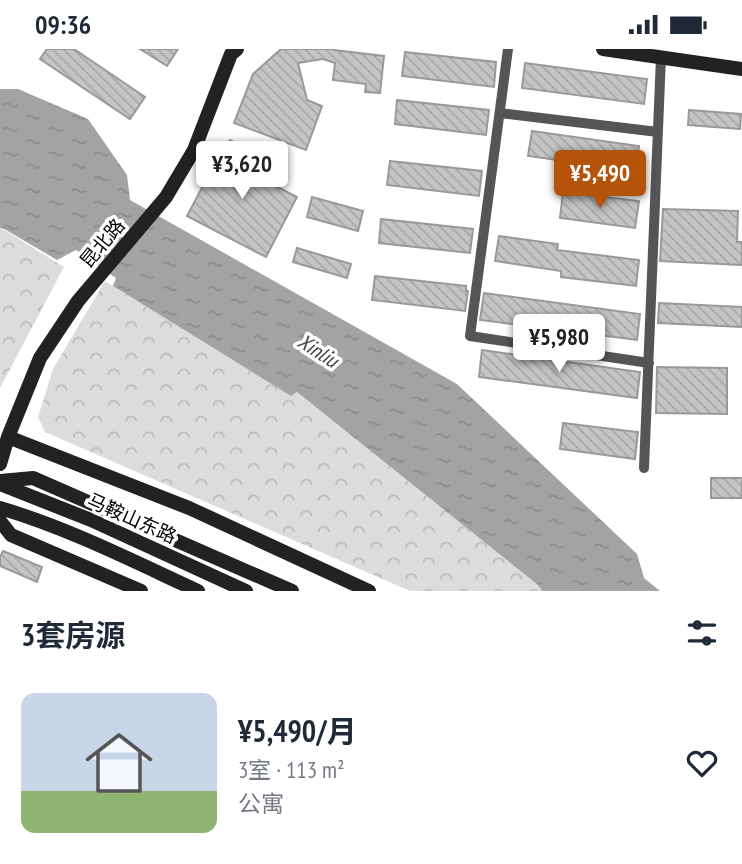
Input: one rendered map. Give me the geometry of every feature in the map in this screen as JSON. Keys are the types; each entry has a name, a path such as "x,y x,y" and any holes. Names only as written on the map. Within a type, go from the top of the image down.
{"street":[{"path":"508,49 470,336 649,363"},
{"path":"603,49 742,69"},
{"name":"昆北路","path":"0,464 40,358 78,301 166,197 194,150 233,51"},
{"path":"644,468 661,58"},
{"path":"500,113 658,132"},
{"path":"8,437 189,508 369,591"},
{"path":"0,482 33,478 292,591"},
{"name":"马鞍山东路","path":"0,482 91,520 246,591"},
{"name":"马鞍山东路","path":"0,508 96,544 198,591"},
{"path":"0,521 11,535 141,591"}],"green space":[{"path":"0,229 64,267 0,388"},
{"path":"105,281 291,396 297,392 538,585 542,591 410,591 45,432 38,417 53,369"}],"water":[{"name":"Xinliu","path":"0,89 18,89 88,119 127,175 130,200 457,384 637,554 644,578 660,591 542,591 538,585 297,392 291,396 113,286 116,278 76,250 57,260 0,228"}],"building":[{"path":"47,49 74,49 145,97 130,119 40,59"},
{"path":"140,49 178,49 167,66"},
{"path":"281,49 334,49 384,56 380,93 365,92 366,84 333,80 335,63 323,59 298,63 307,100 322,106 306,150 234,123 253,74"},
{"path":"405,52 496,62 494,87 402,76"},
{"path":"525,63 647,79 644,104 522,88"},
{"path":"397,100 489,110 486,135 395,124"},
{"path":"689,110 741,114 740,129 688,125"},
{"path":"532,131 639,146 636,171 528,156"},
{"path":"230,140 265,159 256,176 297,197 266,257 187,216"},
{"path":"390,161 482,171 479,196 387,185"},
{"path":"563,192 639,201 635,228 560,218"},
{"path":"312,197 363,211 358,231 307,217"},
{"path":"663,209 738,211 737,242 742,242 742,265 660,261"},
{"path":"381,219 473,229 470,253 379,243"},
{"path":"499,236 558,244 557,250 639,260 636,286 561,277 561,271 495,261"},
{"path":"297,248 351,264 347,278 293,262"},
{"path":"375,276 466,286 468,291 465,311 372,300"},
{"path":"484,293 640,314 637,340 480,320"},
{"path":"659,303 742,307 742,327 658,323"},
{"path":"482,350 640,372 637,398 479,377"},
{"path":"657,367 727,368 727,414 656,413"},
{"path":"563,423 638,432 635,459 560,449"},
{"path":"711,478 742,478 742,498 711,498"},
{"path":"3,551 42,567 37,582 0,566"}]}
